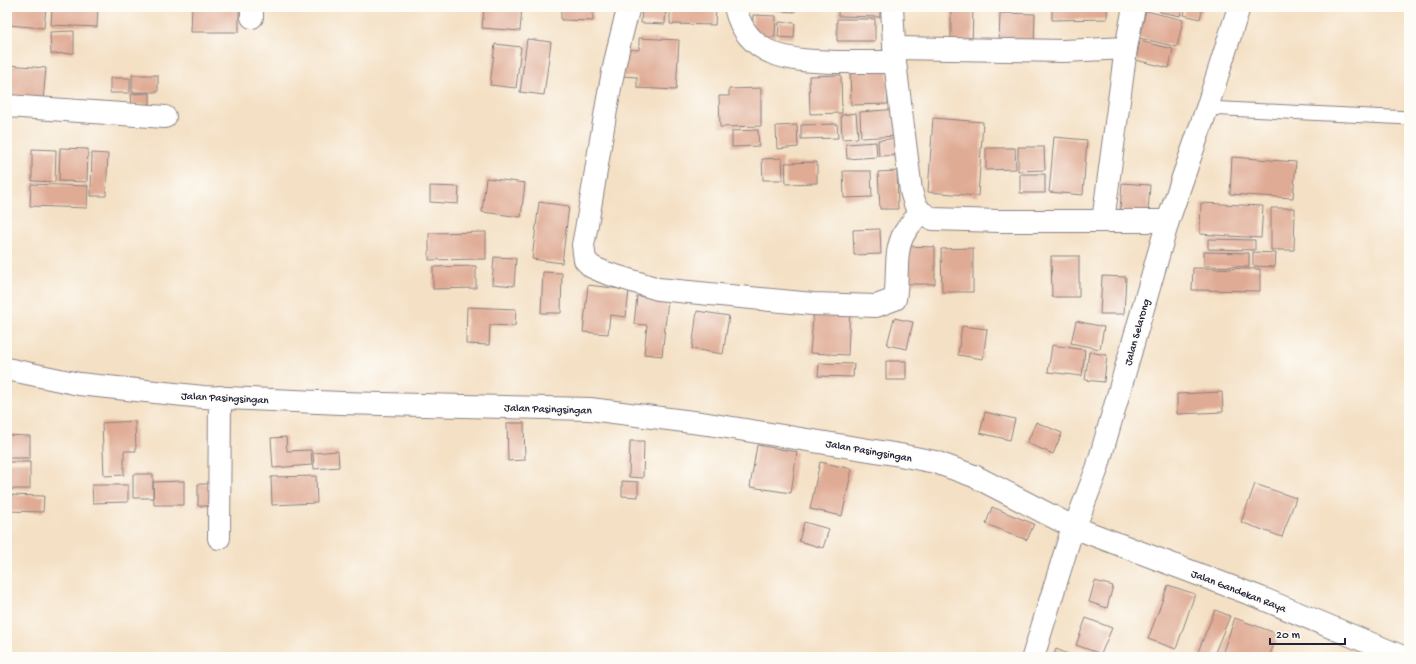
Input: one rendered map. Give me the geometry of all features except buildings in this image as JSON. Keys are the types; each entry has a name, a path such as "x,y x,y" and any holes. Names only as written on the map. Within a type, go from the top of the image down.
{"street":[{"path":"629,7 621,35 604,113 583,244 585,260 592,267 606,273 658,289 813,304 876,306 895,299 898,282 898,250 905,231 921,212"},
{"path":"735,7 737,16 747,35 762,48 781,58 804,61 895,55 1064,52 1126,48"},
{"path":"892,7 895,55 911,191 915,204 921,212 933,219 999,222 1168,221"},
{"path":"1103,221 1126,48 1134,7"},
{"name":"Jalan Selarong","path":"1033,657 1076,521 1097,469 1168,221 1208,108 1239,7"},
{"path":"7,106 165,117"},
{"name":"Jalan Pasingsingan","path":"7,369 79,384 220,397 341,403 590,409 708,424 935,462 974,476 1076,521"},
{"path":"219,538 220,397"},
{"name":"Jalan Gandekan Raya","path":"1076,521 1403,657"}],"lane":[{"path":"1208,108 1409,118"}]}
